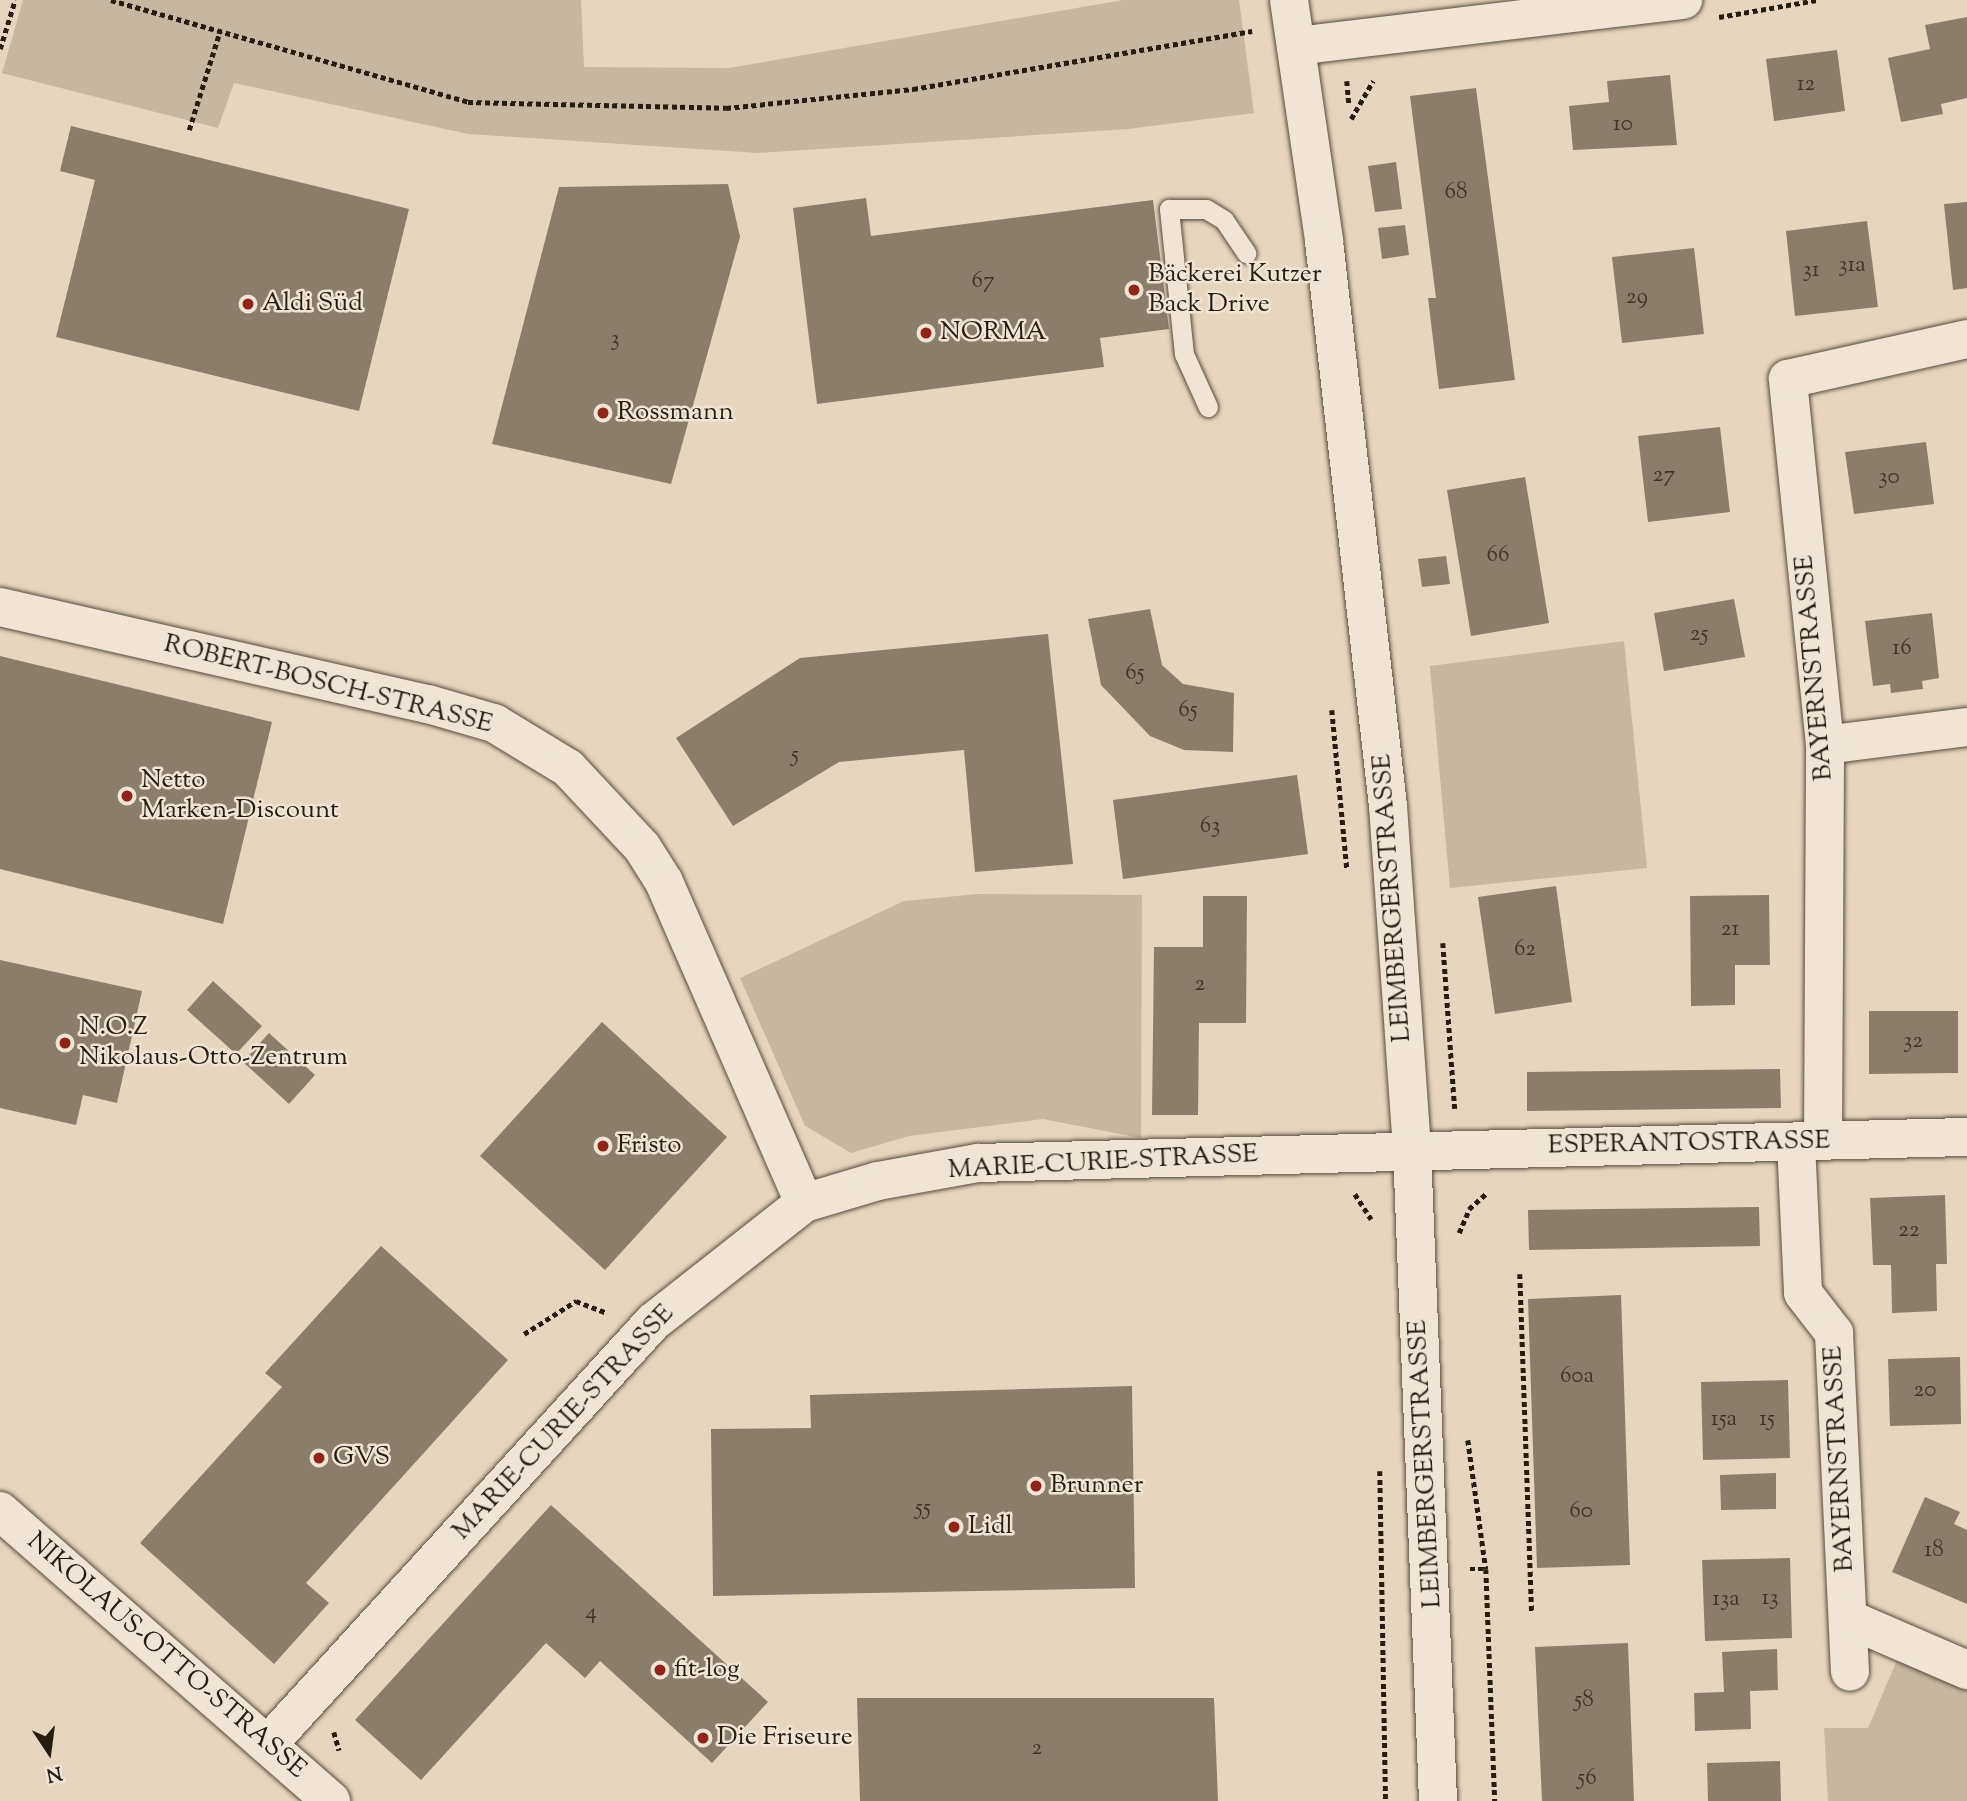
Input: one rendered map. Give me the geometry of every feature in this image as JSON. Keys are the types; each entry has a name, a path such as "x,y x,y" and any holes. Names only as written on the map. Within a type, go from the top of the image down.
{"street":[{"name":"LEIMBERGERSTRASSE","path":"1289,0 1388,806 1412,1150 1438,1801"},
{"path":"1296,46 1683,0"},
{"name":"BAYERNSTRASSE","path":"1850,1672 1834,1333 1803,1293 1825,745 1788,379 1967,339"},
{"name":"ROBERT-BOSCH-STRASSE","path":"0,607 428,704 494,723 568,768 642,847 664,882 804,1203"},
{"path":"1825,745 1967,727"},
{"name":"ESPERANTOSTRASSE","path":"1412,1150 1967,1137"},
{"name":"MARIE-CURIE-STRASSE","path":"269,1743 653,1322 804,1203 878,1181 978,1163 1412,1150"},
{"name":"NIKOLAUS-OTTO-STRASSE","path":"0,1511 269,1743 331,1801"},
{"path":"1849,1619 1967,1670"}],"lane":[{"path":"1208,408 1184,354 1169,209 1206,209 1224,220 1246,253"}],"path":[{"path":"0,49 15,0"},
{"path":"111,0 468,102 712,108 913,89 1253,31 1255,44"},
{"path":"189,130 220,31"},
{"path":"1331,697 1348,877"},
{"path":"1345,1187 1367,1209 1372,1225"},
{"path":"1459,1233 1459,1246"},
{"path":"1520,1274 1532,1611"},
{"path":"524,1334 576,1301 653,1322"},
{"path":"1467,1432 1486,1569 1495,1801"},
{"path":"1380,1455 1386,1801"},
{"path":"337,1721 342,1763"}],"shaded area":[{"path":"23,0 581,0 584,67 729,68 1123,0 1239,0 1254,113 1128,129 758,153 468,134 234,83 218,128 2,73"},
{"path":"1624,641 1647,868 1450,888 1430,666"},
{"path":"978,894 1142,895 1141,1138 1043,1119 909,1136 851,1153 805,1126 740,978 904,901"},
{"path":"1898,1658 1967,1690 1967,1801 1828,1801 1824,1728 1868,1728"}],"building":[{"path":"1967,17 1967,98 1941,104 1943,114 1901,122 1888,58 1930,49 1925,25"},
{"path":"1837,50 1845,111 1774,121 1766,59"},
{"path":"1670,75 1677,145 1573,150 1569,106 1609,102 1607,81"},
{"path":"1476,88 1515,380 1439,389 1428,298 1436,298 1410,96"},
{"path":"71,126 409,209 359,411 56,337 95,180 60,171"},
{"path":"1396,162 1402,209 1375,212 1368,166"},
{"path":"728,184 740,237 671,484 492,444 559,187"},
{"path":"866,198 871,236 1153,200 1169,329 1100,338 1104,367 817,404 793,208"},
{"path":"1967,202 1967,288 1953,290 1944,204"},
{"path":"1867,221 1878,307 1795,316 1786,231"},
{"path":"1405,225 1409,255 1382,259 1378,228"},
{"path":"1694,248 1704,334 1622,343 1612,257"},
{"path":"1720,427 1730,512 1648,522 1638,436"},
{"path":"1926,442 1934,504 1854,514 1845,452"},
{"path":"1525,477 1549,623 1471,636 1447,490"},
{"path":"1446,556 1450,584 1422,587 1418,559"},
{"path":"1734,599 1745,657 1664,671 1654,613"},
{"path":"1150,609 1162,665 1183,684 1234,693 1233,752 1184,750 1150,736 1101,685 1088,619"},
{"path":"1932,613 1939,678 1922,681 1923,689 1891,693 1890,684 1873,686 1865,621"},
{"path":"1048,634 1073,864 975,872 964,750 839,762 733,826 676,738 800,658"},
{"name":"Netto Marken-Discount","path":"0,656 272,722 223,924 0,869"},
{"path":"1297,775 1308,854 1123,879 1113,800"},
{"path":"1556,886 1572,1002 1495,1014 1478,897"},
{"path":"1769,895 1770,965 1735,965 1735,1005 1691,1006 1690,896"},
{"path":"1203,896 1247,896 1246,1023 1199,1023 1198,1115 1152,1115 1154,947 1203,947"},
{"name":"N.O.Z Nikolaus-Otto-Zentrum","path":"0,960 142,991 117,1103 83,1095 76,1125 0,1108"},
{"path":"213,981 262,1026 236,1054 187,1010"},
{"path":"1869,1011 1958,1011 1958,1073 1869,1074"},
{"name":"Fristo","path":"602,1022 727,1137 605,1270 480,1156"},
{"path":"269,1033 315,1075 289,1104 243,1062"},
{"path":"1780,1069 1781,1108 1527,1111 1527,1072"},
{"path":"1945,1195 1947,1264 1936,1264 1937,1311 1892,1313 1891,1265 1873,1265 1870,1198"},
{"path":"1759,1207 1760,1246 1529,1250 1528,1210"},
{"name":"GVS","path":"381,1246 508,1360 306,1583 329,1603 274,1664 140,1543 282,1387 265,1373"},
{"path":"1621,1295 1630,1565 1537,1568 1528,1299"},
{"path":"1960,1357 1961,1424 1890,1426 1888,1359"},
{"path":"1788,1380 1790,1458 1703,1460 1701,1382"},
{"path":"1132,1386 1135,1588 713,1596 711,1429 811,1428 810,1395"},
{"path":"1776,1473 1776,1509 1721,1510 1720,1475"},
{"path":"1925,1497 1960,1512 1954,1524 1967,1530 1967,1604 1892,1572"},
{"path":"551,1505 768,1702 712,1763 600,1661 585,1678 546,1643 421,1780 355,1720"},
{"path":"1790,1558 1792,1638 1705,1641 1702,1560"},
{"path":"1628,1643 1634,1801 1542,1801 1535,1647"},
{"path":"1777,1649 1778,1690 1750,1691 1751,1729 1695,1731 1694,1693 1724,1692 1722,1652"},
{"path":"857,1698 1214,1698 1218,1801 860,1801"},
{"path":"1780,1761 1781,1801 1708,1801 1707,1763"}],"place":[{"name":"Bäckerei Kutzer Back Drive","path":"1134,290"},
{"name":"Aldi Süd","path":"248,304"},
{"name":"NORMA","path":"926,333"},
{"name":"Rossmann","path":"603,413"},
{"name":"Netto Marken-Discount","path":"127,796"},
{"name":"N.O.Z Nikolaus-Otto-Zentrum","path":"65,1043"},
{"name":"Fristo","path":"603,1146"},
{"name":"GVS","path":"319,1458"},
{"name":"Brunner","path":"1036,1486"},
{"name":"Lidl","path":"954,1527"},
{"name":"fit-log","path":"660,1670"},
{"name":"Die Friseure","path":"703,1738"}]}
